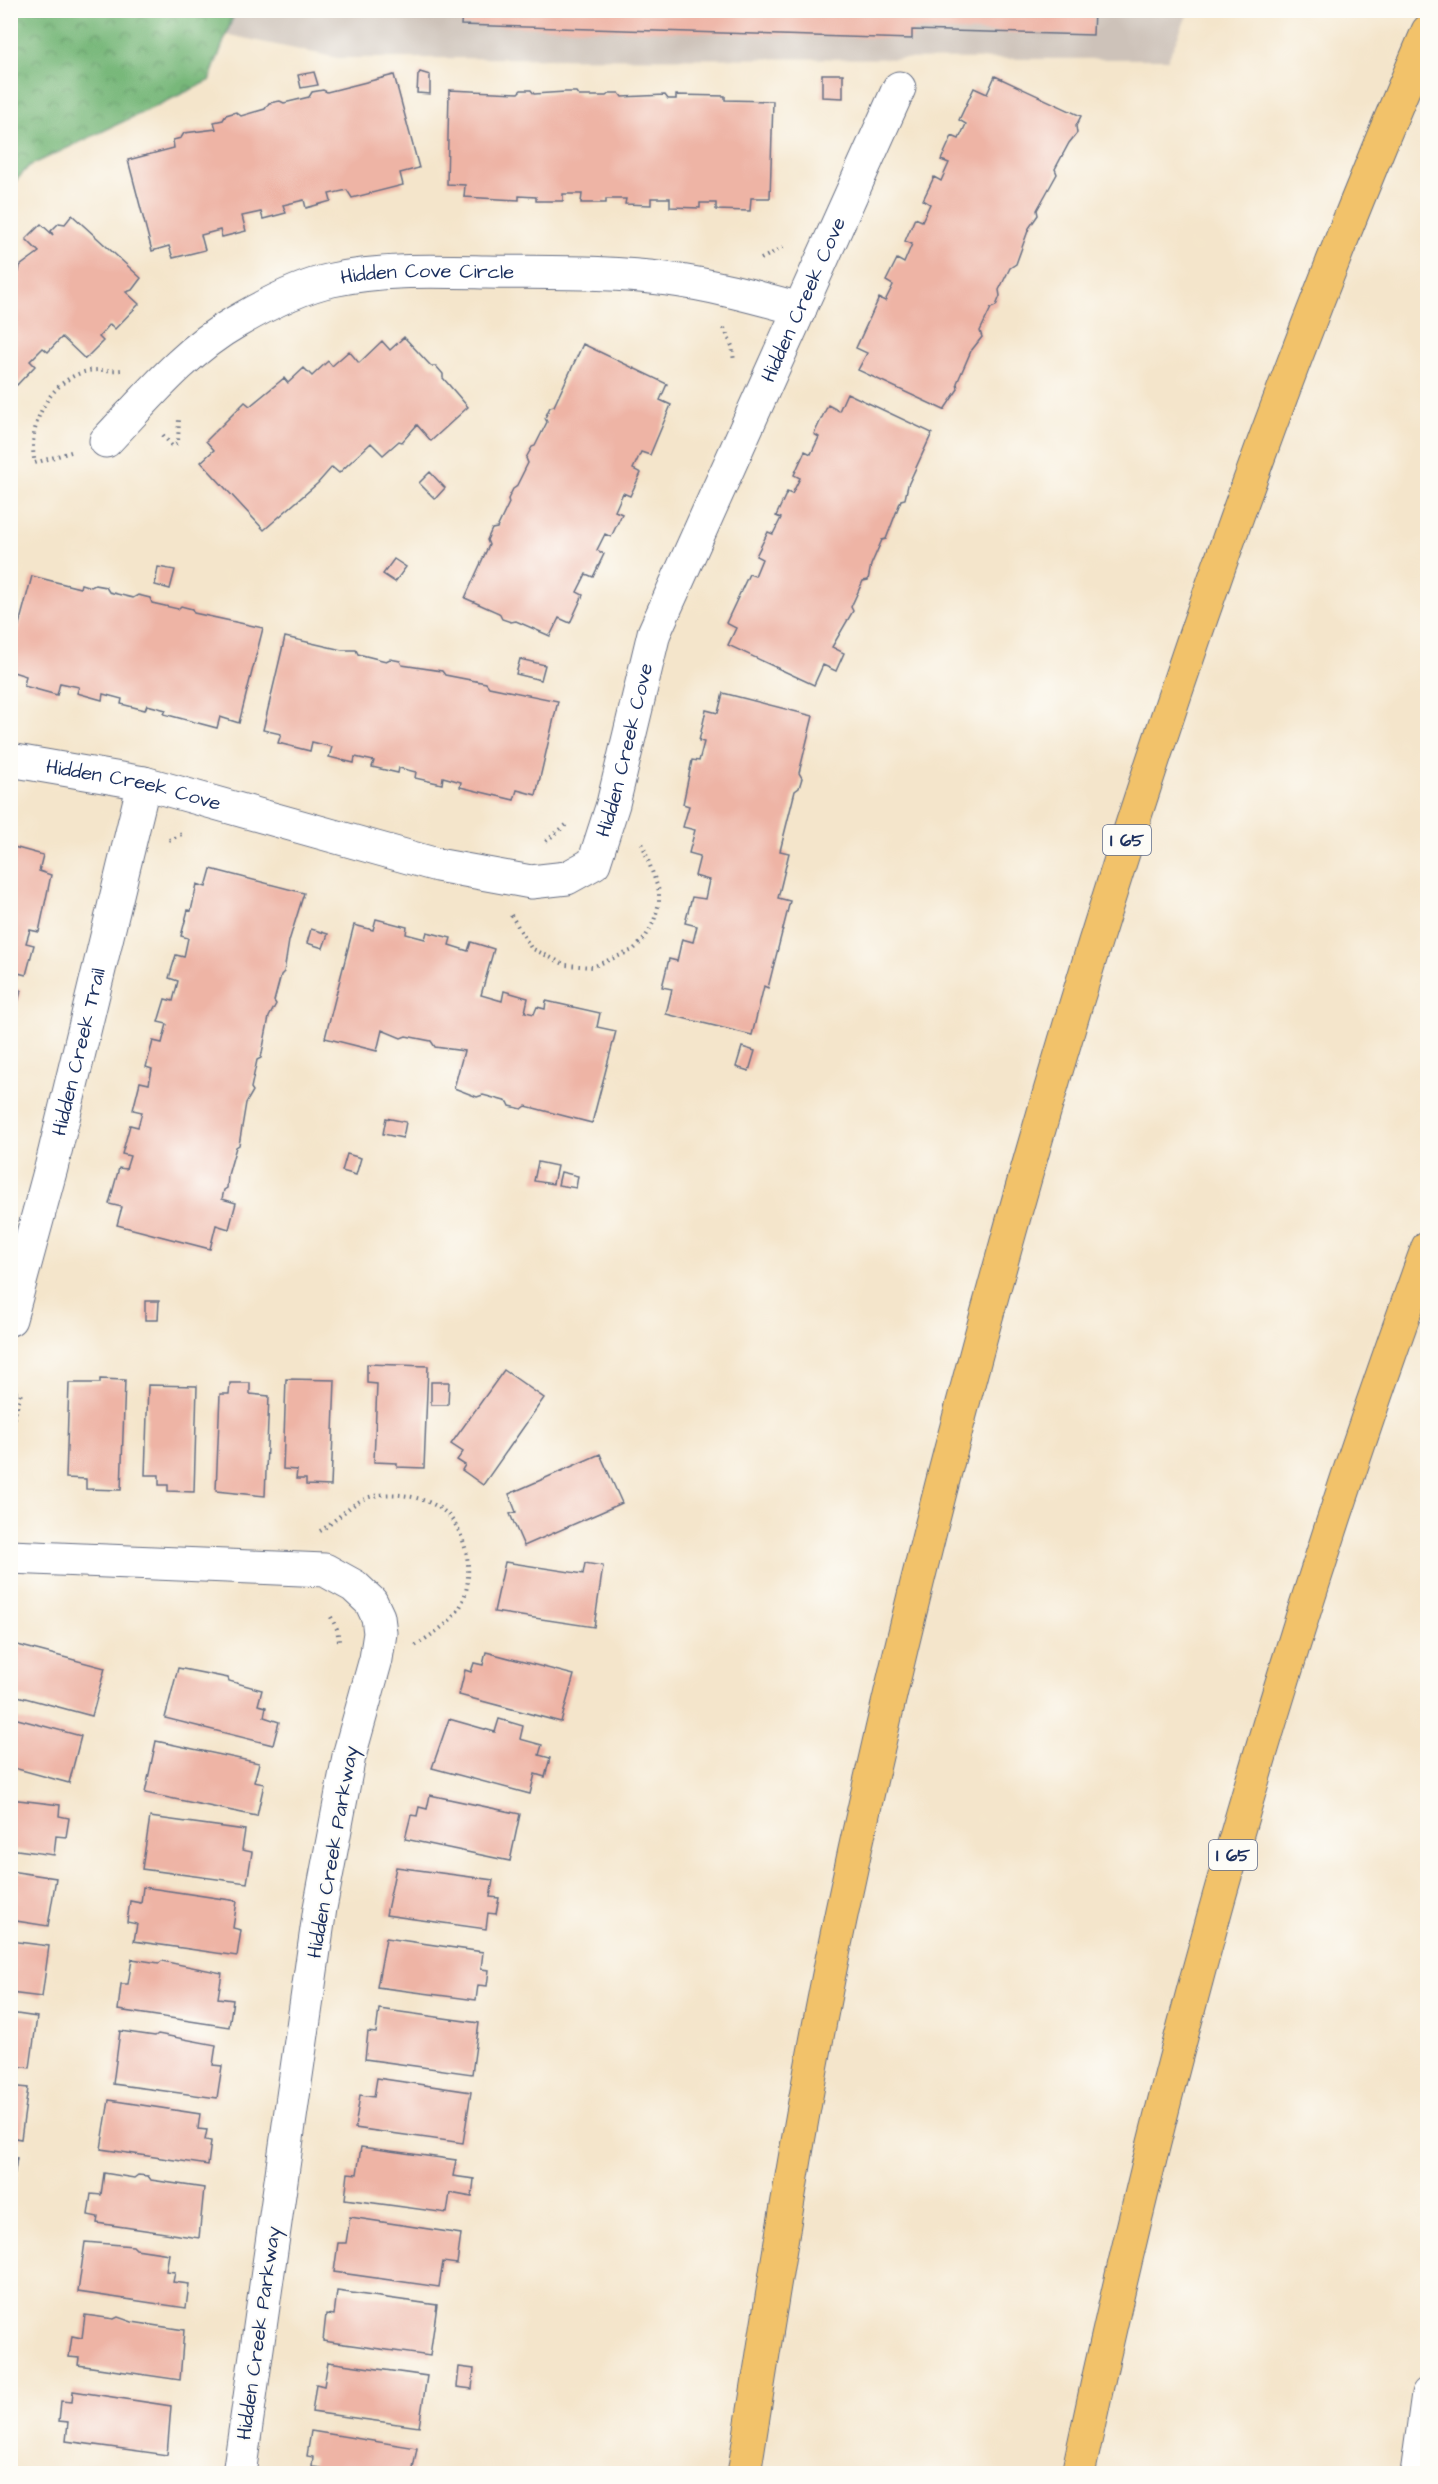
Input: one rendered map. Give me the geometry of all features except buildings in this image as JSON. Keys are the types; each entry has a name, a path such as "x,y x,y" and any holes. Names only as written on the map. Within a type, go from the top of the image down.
{"highway":[{"name":"I 65","path":"744,2474 778,2260 839,1924 888,1706 953,1437 1029,1161 1112,886 1202,613 1304,337 1428,31"},
{"name":"I 65","path":"1078,2474 1098,2381 1179,2048 1257,1769 1344,1488 1428,1247"}],"street":[{"name":"Hidden Creek Cove","path":"10,760 144,783 437,866 531,882 567,878 594,864 614,804 654,633 899,88"},
{"name":"Hidden Cove Circle","path":"106,441 197,350 235,322 286,296 330,280 371,274 560,273 665,279 721,288 800,309"},
{"name":"Hidden Creek Trail","path":"10,1319 51,1168 144,783"},
{"name":"Hidden Creek Parkway","path":"10,1557 325,1570 354,1586 371,1602 378,1617 380,1633 376,1659 349,1756 321,1908 239,2474"},
{"path":"1417,2474 1428,2394"}],"path":[{"path":"721,325 727,331 732,346 733,365"},
{"path":"140,406 172,446 178,442 179,415"},
{"path":"542,843 553,838 568,823"},
{"path":"164,848 168,841 187,832"},
{"path":"510,914 531,948 566,965 592,967 633,950 645,938 654,921 659,903 659,891 640,837"},
{"path":"10,1392 21,1393 10,1432"},
{"path":"325,1611 337,1629 340,1646"}],"shaded area":[{"path":"115,11 1189,11 1168,59 338,58"}],"green space":[{"path":"11,10 235,11 209,81 29,166 11,186"}]}
